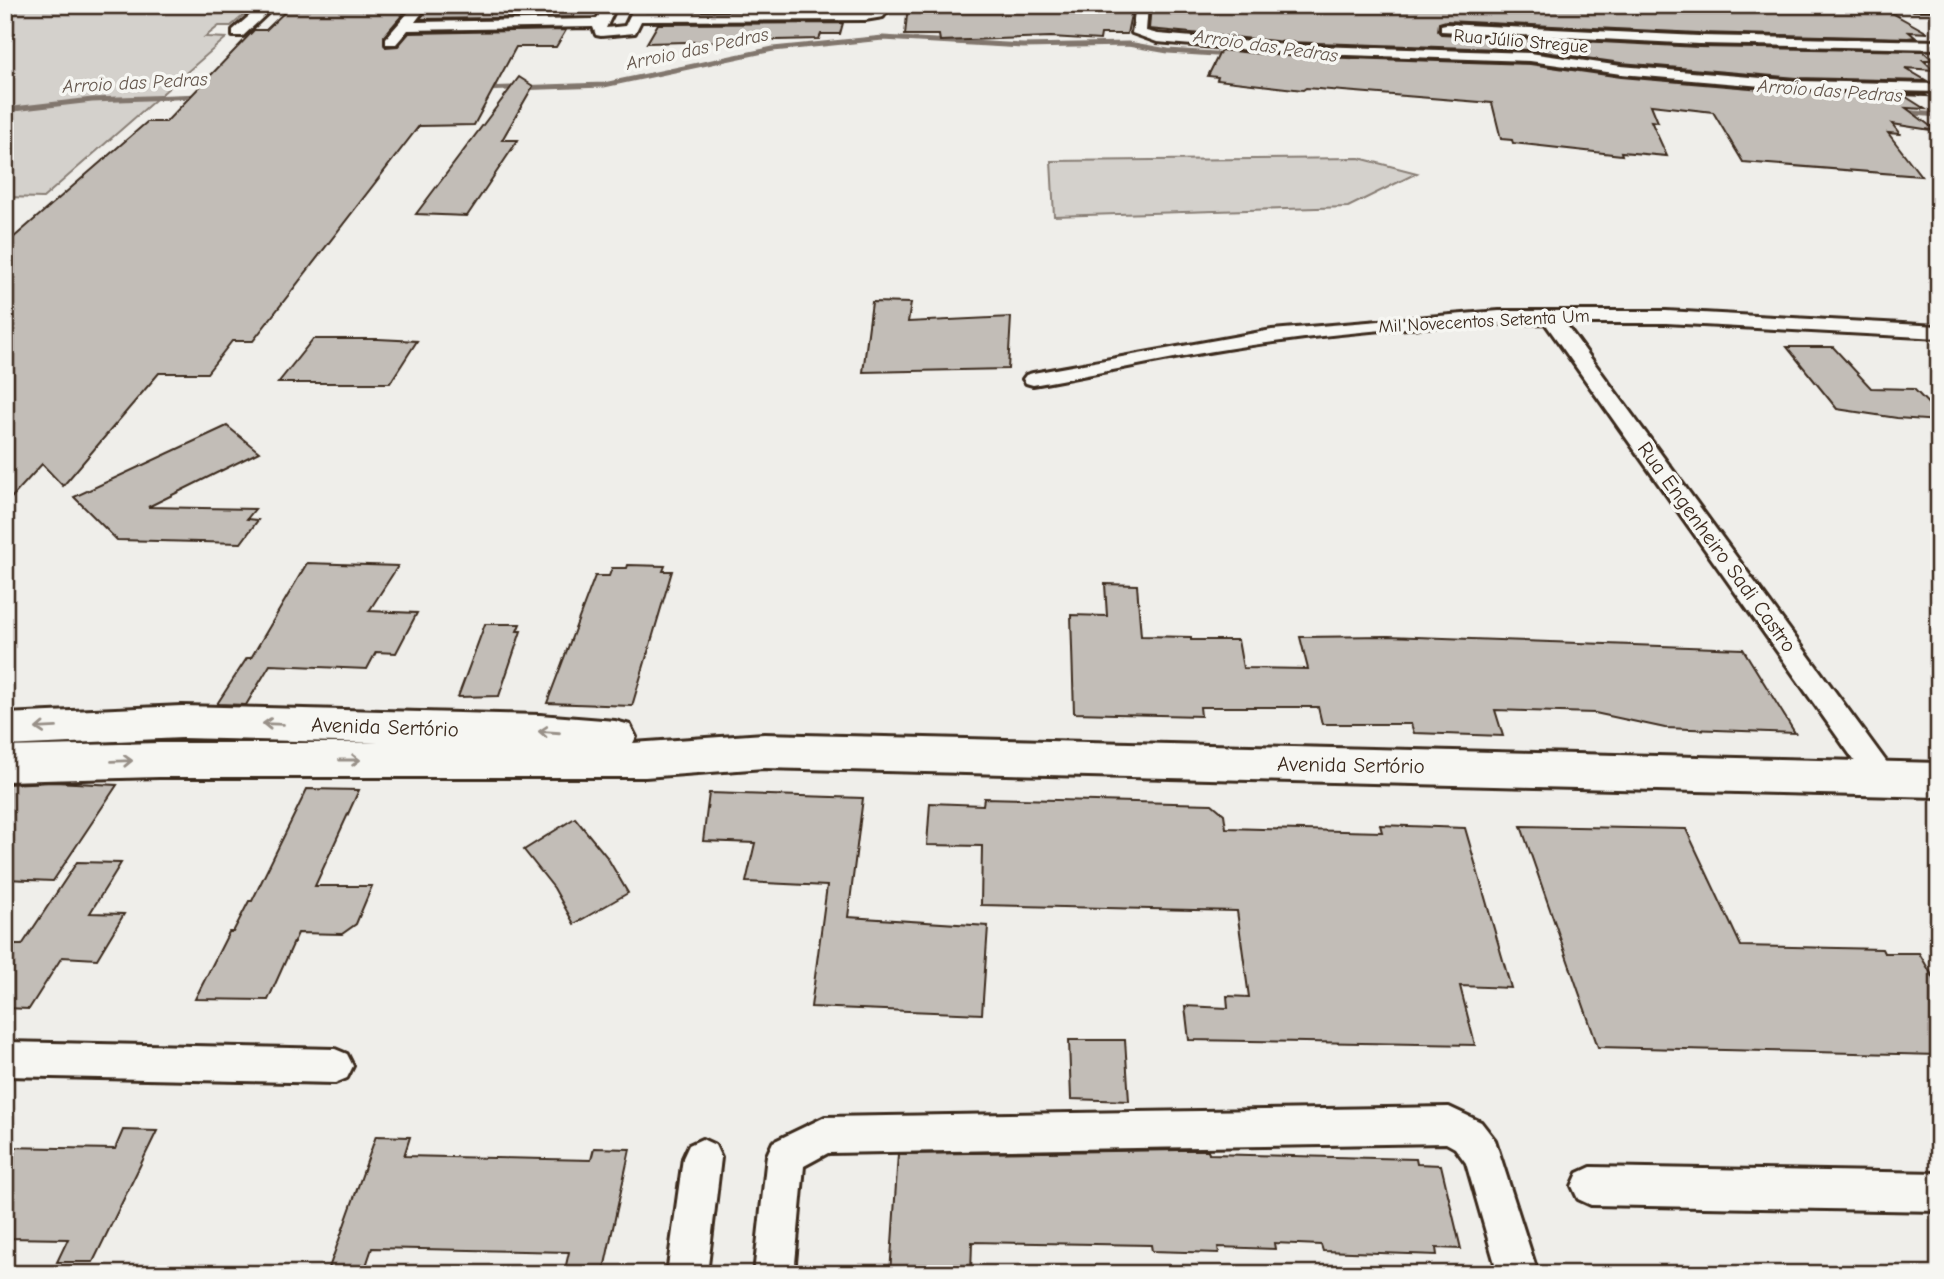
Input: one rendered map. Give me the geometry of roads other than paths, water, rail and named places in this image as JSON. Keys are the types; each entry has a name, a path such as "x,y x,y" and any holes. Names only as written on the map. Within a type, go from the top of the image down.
{"main road":[{"name":"Avenida Sertório","path":"5,730 181,722 540,731 764,751 1939,780"},
{"name":"Avenida Sertório","path":"5,765 159,760 645,760 764,751"}],"street":[{"path":"238,33 270,5"},
{"path":"391,41 422,5"},
{"path":"611,5 598,30 601,32 623,32 631,29 639,11 757,11 865,16 882,9"},
{"name":"Rua Júlio Stregue","path":"1142,5 1138,29 1142,35 1286,49 1530,57 1621,70 1797,85 1939,88"},
{"path":"1914,5 1939,5"},
{"path":"404,26 601,23"},
{"path":"1446,28 1699,40 1939,45"},
{"name":"Mil Novecentos Setenta Um","path":"1033,379 1272,336 1345,328 1550,316 1679,317 1939,332"},
{"name":"Rua Engenheiro Sadi Castro","path":"1550,316 1883,779"},
{"path":"5,1059 335,1066"},
{"path":"774,1274 786,1155 825,1135 1449,1125 1468,1135 1482,1153 1518,1274"},
{"path":"687,1274 702,1158"},
{"path":"1591,1186 1939,1192"}],"waterway":[{"name":"Arroio das Pedras","path":"482,89 604,85 773,49 883,38 1023,46 1128,44 1168,51 1231,55"},
{"name":"Arroio das Pedras","path":"5,110 92,100 201,96"},
{"name":"Arroio das Pedras","path":"1901,112 1939,115"}]}
